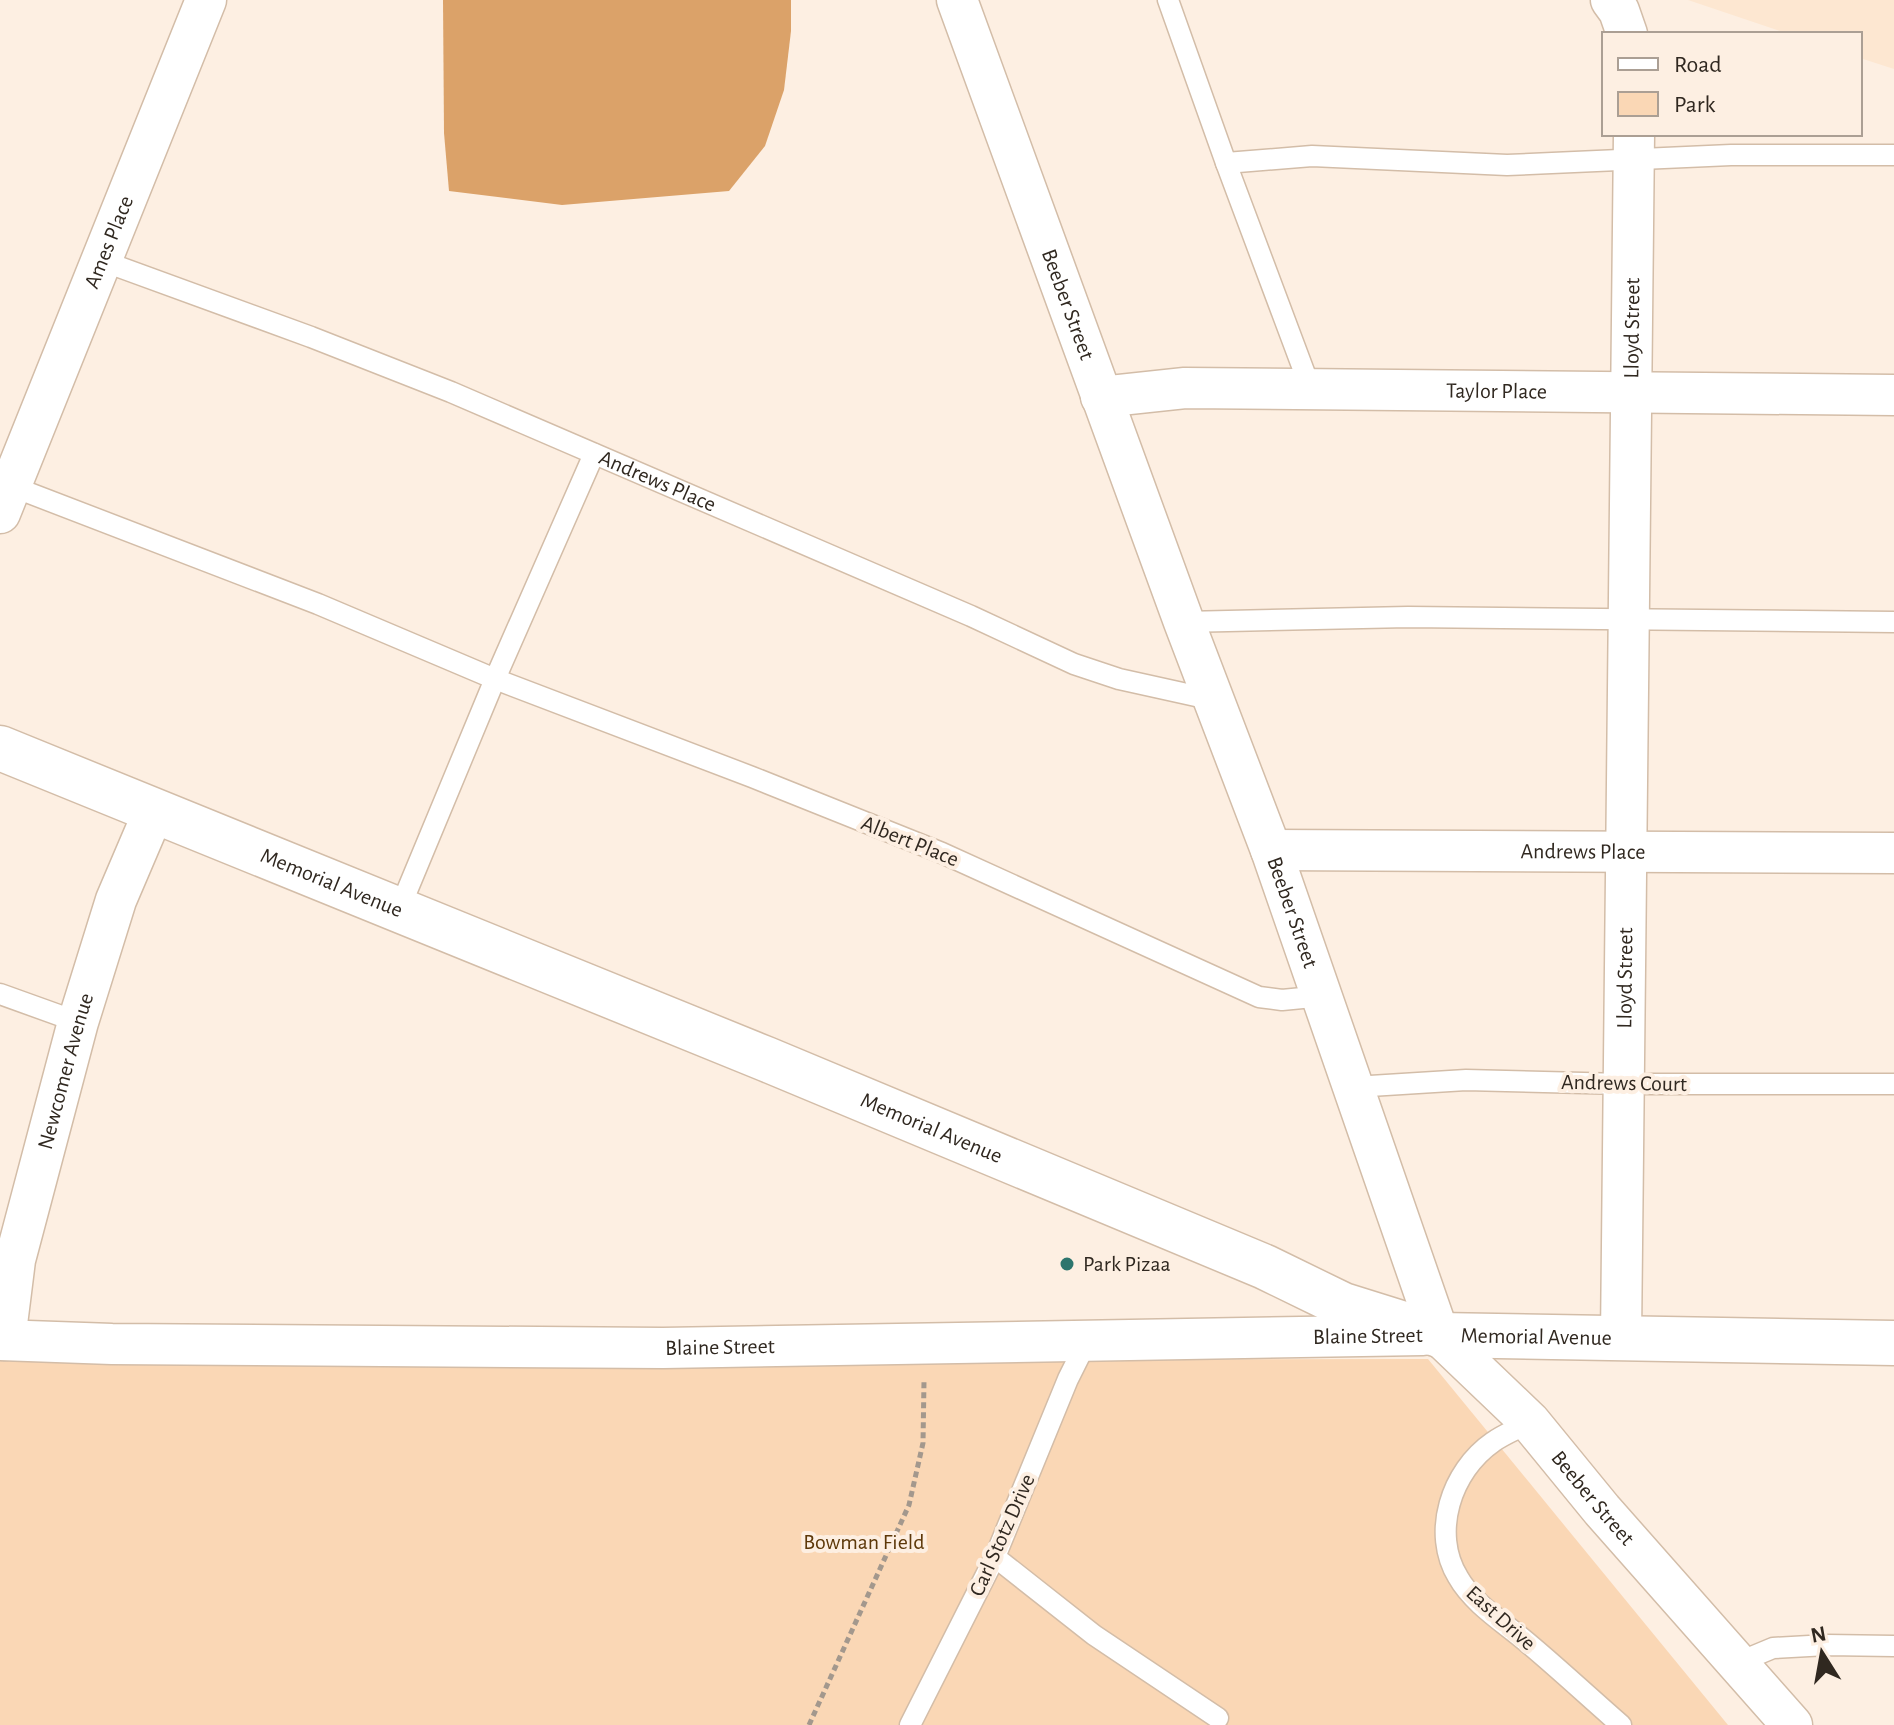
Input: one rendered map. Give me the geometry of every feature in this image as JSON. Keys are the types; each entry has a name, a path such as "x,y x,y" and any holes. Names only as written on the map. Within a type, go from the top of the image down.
{"street":[{"name":"Ames Place","path":"6,499 206,0"},
{"name":"Beeber Street","path":"957,0 1184,622 1271,850 1439,1335 1530,1422 1602,1510 1792,1725"},
{"path":"1611,0 1619,11 1626,32"},
{"name":"Lloyd Street","path":"1621,1338 1634,147"},
{"name":"Taylor Place","path":"1101,397 1185,388 1894,395"},
{"name":"Memorial Avenue","path":"0,748 1265,1267 1343,1305 1439,1335 1894,1343"},
{"name":"Newcomer Avenue","path":"2,1340 15,1260 78,1022 116,900 154,811"},
{"name":"Andrews Place","path":"1271,850 1894,853"},
{"name":"Blaine Street","path":"2,1340 128,1344 647,1348 1439,1335"}],"lane":[{"path":"1168,0 1311,390"},
{"path":"1226,163 1312,156 1507,165 1634,147 1731,155 1894,155"},
{"name":"Andrews Place","path":"100,260 423,381 971,616 1074,664 1119,679 1214,700"},
{"path":"399,910 495,679 594,454"},
{"name":"Ames Place","path":"6,499 318,604 495,679"},
{"path":"1184,622 1408,617 1894,622"},
{"name":"Albert Place","path":"495,679 942,853 1259,997 1282,1000 1323,996"},
{"path":"0,994 78,1022"},
{"name":"Andrews Court","path":"1354,1087 1466,1080 1623,1084 1894,1084"},
{"name":"Carl Stotz Drive","path":"910,1725 995,1557 1068,1379 1087,1341"},
{"name":"East Drive","path":"1530,1422 1492,1443 1471,1462 1452,1495 1444,1531 1448,1558 1459,1580 1487,1609 1621,1725"},
{"path":"995,1557 1094,1635 1218,1718"},
{"path":"1737,1663 1773,1648 1894,1646"}],"path":[{"path":"809,1725 909,1505 923,1443 924,1344"}],"shaded area":[{"path":"443,0 791,0 791,31 784,90 765,146 729,191 562,205 449,191 444,133"},
{"path":"1688,0 1894,0 1894,69 1862,59 1862,32 1783,32"}],"green space":[{"name":"Bowman Field","path":"1428,1359 1728,1725 0,1725 0,1361"}],"place":[{"name":"Park Pizaa","path":"1067,1264"}]}
